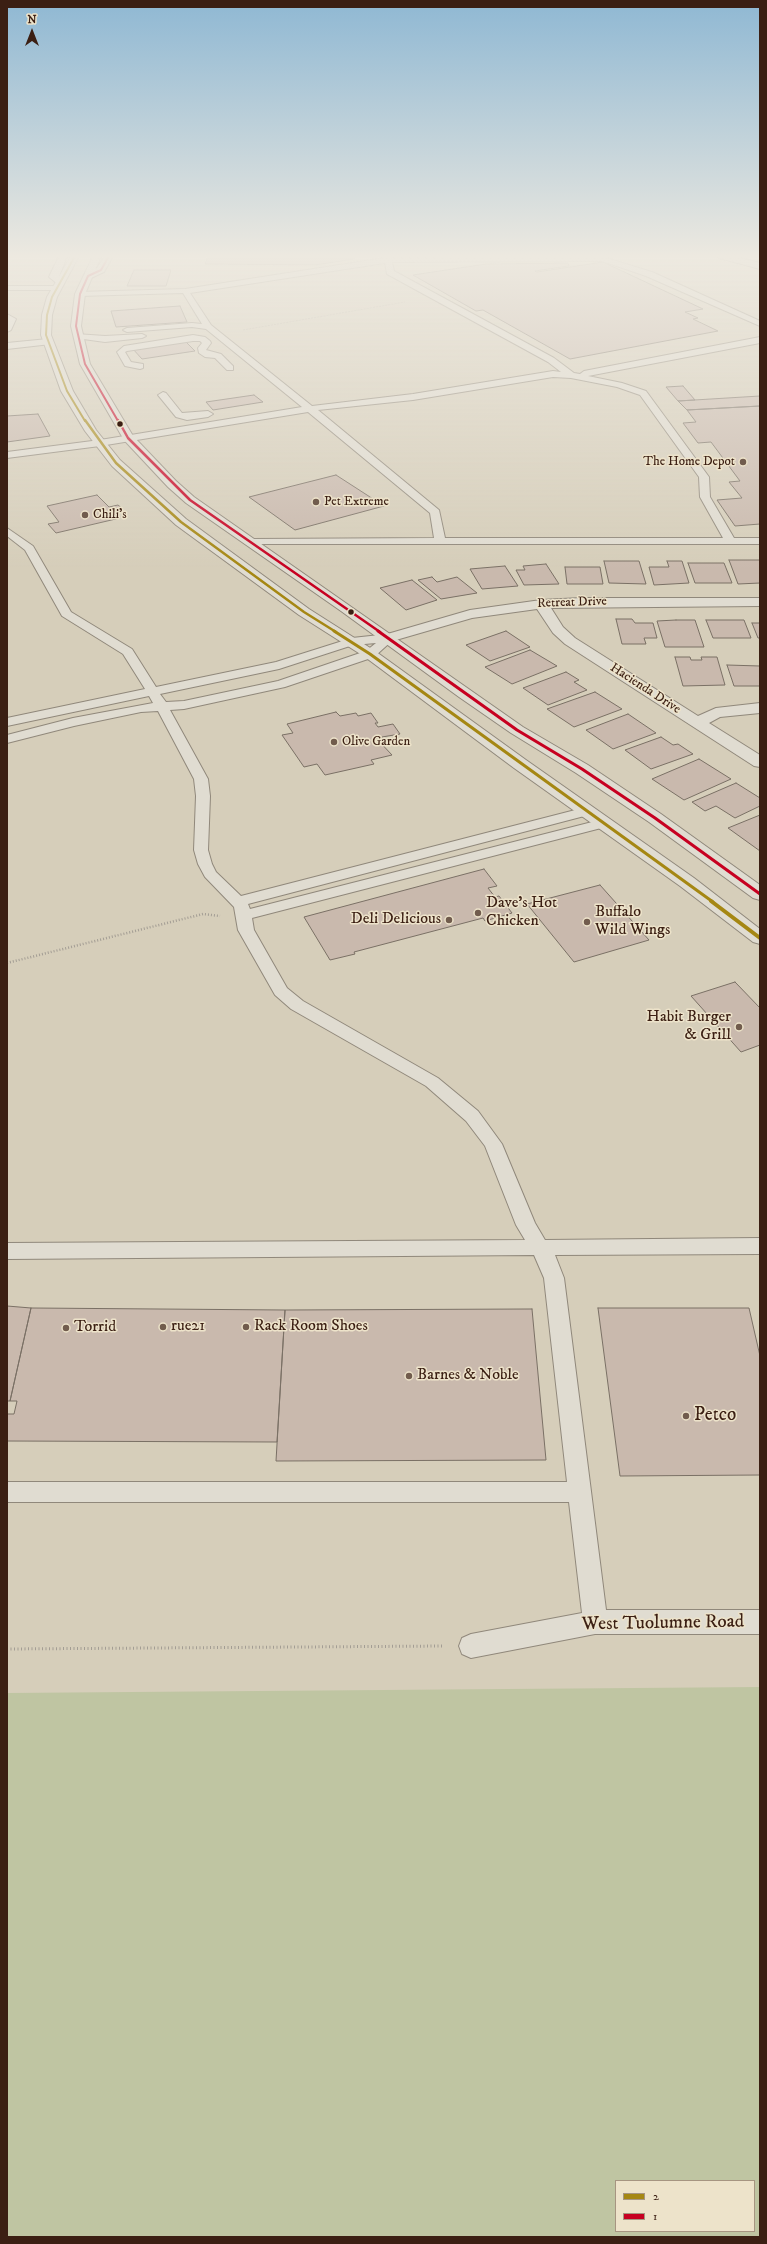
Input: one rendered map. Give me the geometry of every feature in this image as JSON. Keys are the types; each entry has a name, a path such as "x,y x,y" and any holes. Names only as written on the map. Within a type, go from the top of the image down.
{"street":[{"path":"55,361 67,391 103,447 116,463 182,522 304,612 370,654 687,882 760,938"},
{"path":"83,361 93,380 132,442 186,496 389,638 517,730 582,769 656,818 760,894"},
{"path":"74,369 93,380"},
{"name":"Retreat Drive","path":"389,638 470,614 541,604 582,602 760,602"},
{"name":"Hacienda Drive","path":"541,604 558,630 570,641 760,762"},
{"path":"698,722 716,713 760,708"}],"lane":[{"path":"126,361 128,364 140,366"},
{"path":"223,361 230,368"},
{"path":"251,361 435,512 440,541"},
{"path":"552,361 571,375"},
{"path":"346,415 562,379 571,375 590,373 653,361"},
{"path":"7,455 103,447 310,409 413,397 553,374 571,375 619,385 643,393 704,477 705,497 730,541"},
{"path":"163,395 179,415 187,417 217,412"},
{"path":"255,407 300,400"},
{"path":"299,420 332,417"},
{"path":"132,442 237,430"},
{"path":"68,457 103,447"},
{"path":"7,531 29,548 66,614 126,650 162,706 201,779 203,796 201,850 203,859 210,874 241,908 246,930 276,985 286,996 318,1017 429,1080 481,1125 497,1151 526,1225 548,1261 556,1284 595,1622"},
{"path":"252,542 760,541"},
{"path":"7,722 279,666 352,642 389,638"},
{"path":"7,739 73,722 141,708 184,705 271,687 370,654 389,638"},
{"path":"241,908 587,811"},
{"path":"241,908 604,823"},
{"path":"7,1251 760,1246"},
{"path":"7,1492 579,1492"},
{"name":"West Tuolumne Road","path":"471,1646 595,1622 760,1622"}],"path":[{"path":"7,963 203,914 225,916"},
{"path":"7,1649 471,1646"}],"green space":[{"path":"760,1687 760,2237 7,2237 7,1693"}],"building":[{"path":"683,386 695,400 678,401 666,387"},
{"path":"254,395 263,402 213,410 206,402"},
{"path":"760,396 760,406 687,410 678,401"},
{"name":"The Home Depot","path":"760,406 760,524 735,526 717,500 742,498 729,482 740,481 711,442 698,443 683,423 696,422 687,410"},
{"path":"38,414 50,436 7,442 7,416"},
{"name":"Pet Extreme","path":"336,475 384,506 295,530 249,497"},
{"name":"Chili's","path":"97,495 109,507 118,505 123,509 112,513 120,518 56,533 48,524 59,522 47,506"},
{"path":"729,560 760,560 760,583 738,584"},
{"path":"604,561 639,561 646,584 609,583"},
{"path":"667,561 682,561 689,583 654,585 649,567 669,567"},
{"path":"688,563 724,563 732,583 695,583"},
{"path":"546,564 559,584 524,585 516,570 525,570 523,566"},
{"path":"505,566 518,586 482,589 470,569"},
{"path":"565,567 600,567 603,584 567,584"},
{"path":"432,577 437,582 457,577 477,593 441,599 418,580"},
{"path":"412,580 437,600 406,610 380,588"},
{"path":"616,619 632,619 635,623 653,623 657,638 644,638 646,644 622,644"},
{"path":"695,620 704,647 665,647 657,621"},
{"path":"706,620 744,620 751,638 713,638"},
{"path":"752,623 760,623 760,638 758,638"},
{"path":"506,631 530,647 490,661 466,645"},
{"path":"530,650 557,666 512,684 485,667"},
{"path":"675,657 690,657 691,660 702,660 701,657 717,657 725,685 683,686"},
{"path":"727,665 760,666 760,686 734,686"},
{"path":"566,672 579,680 574,682 587,690 548,705 523,688"},
{"path":"595,692 622,709 574,727 547,709"},
{"name":"Olive Garden","path":"336,712 340,716 356,713 358,716 371,713 378,723 375,723 378,727 393,724 400,734 376,738 392,755 371,760 374,764 325,775 317,764 304,767 282,735 293,733 287,724"},
{"path":"628,714 656,733 613,749 586,730"},
{"path":"661,737 673,745 678,744 693,754 651,769 625,750"},
{"path":"699,759 731,779 684,800 652,779"},
{"path":"736,783 760,798 760,806 735,818 716,806 705,811 692,802"},
{"path":"760,815 760,851 728,828"},
{"path":"484,869 497,886 488,888 495,897 499,896 512,913 485,921 483,918 354,952 355,954 330,960 304,917"},
{"name":"Buffalo Wild Wings","path":"600,885 649,940 574,962 527,904"},
{"name":"Habit Burger & Grill","path":"735,982 760,1008 760,1045 741,1052 691,996"},
{"path":"7,1306 31,1308 10,1401 7,1401"},
{"path":"31,1308 285,1310 277,1442 7,1441 7,1414 14,1414 17,1401 10,1401"},
{"name":"Petco","path":"598,1308 749,1308 760,1356 760,1475 620,1476"},
{"name":"Barnes & Noble","path":"532,1309 546,1460 276,1461 285,1310"}],"transit line":[{"name":"2","path":"56,361 67,391 91,431 116,463 181,522 304,612 370,654 520,764 687,882 760,938"},
{"name":"1","path":"84,361 128,438 172,484 190,500 346,608 517,730 582,769 655,818 760,894"}],"place":[{"name":"The Home Depot","path":"743,462"},
{"name":"Pet Extreme","path":"316,502"},
{"name":"Chili's","path":"85,515"},
{"name":"Olive Garden","path":"334,742"},
{"name":"Dave's Hot Chicken","path":"478,913"},
{"name":"Deli Delicious","path":"449,920"},
{"name":"Buffalo Wild Wings","path":"587,922"},
{"name":"Habit Burger & Grill","path":"739,1027"},
{"name":"rue21","path":"163,1327"},
{"name":"Rack Room Shoes","path":"246,1327"},
{"name":"Torrid","path":"66,1328"},
{"name":"Barnes & Noble","path":"409,1376"},
{"name":"Petco","path":"686,1416"}]}
